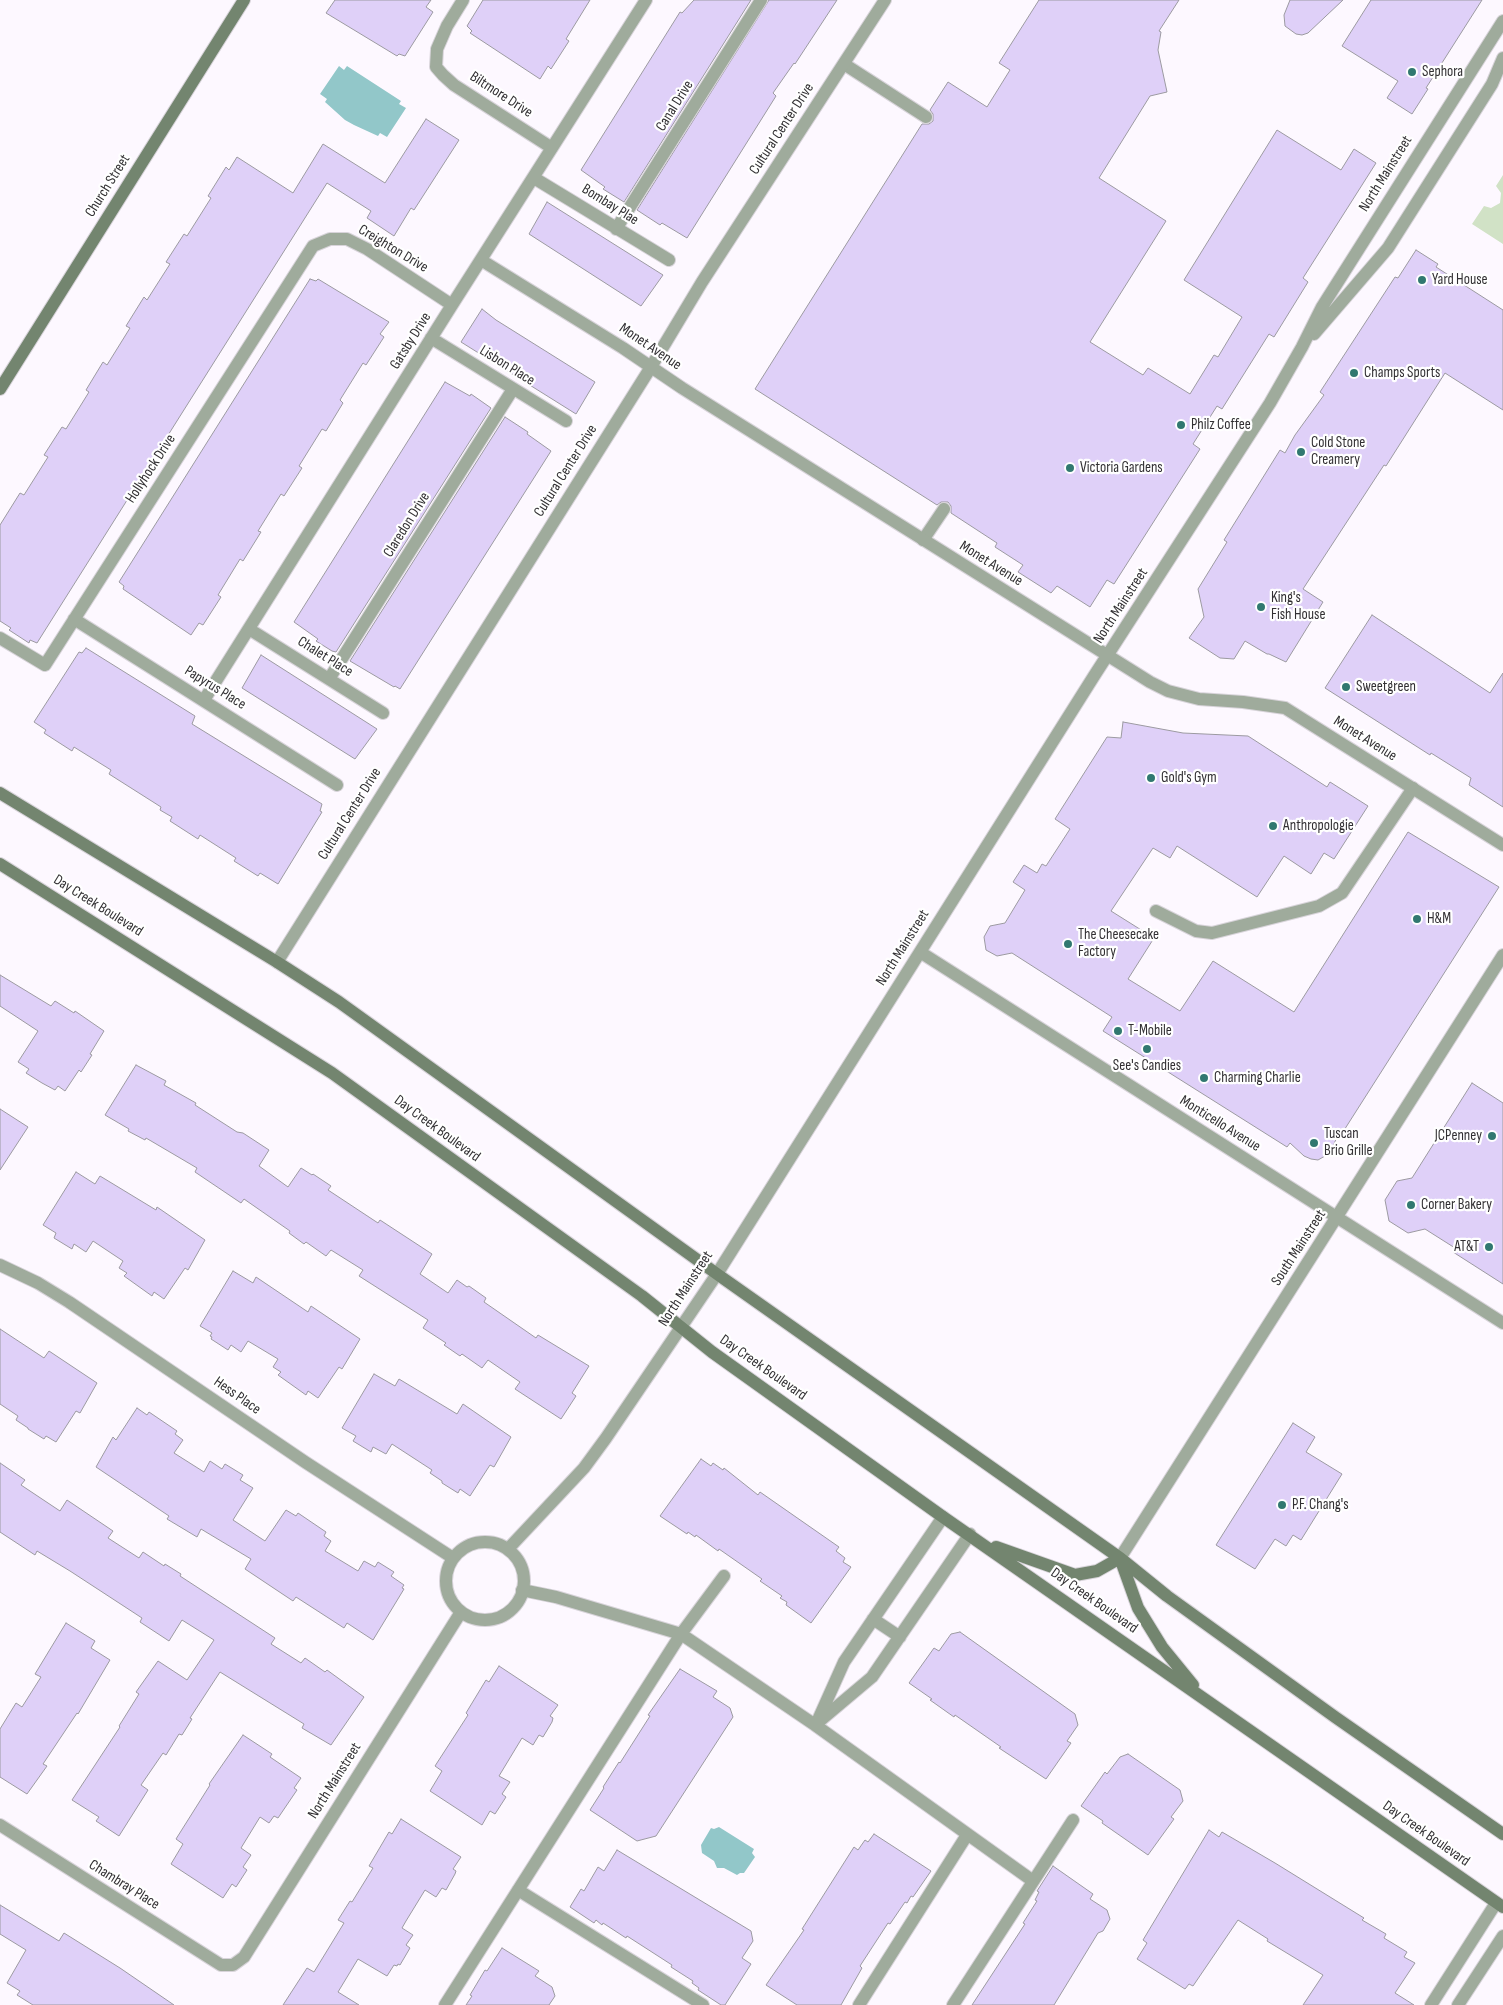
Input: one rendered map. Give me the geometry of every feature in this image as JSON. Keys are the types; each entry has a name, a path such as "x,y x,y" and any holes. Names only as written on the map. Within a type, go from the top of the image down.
{"main road":[{"name":"Church Street","path":"0,389 244,0"},
{"path":"0,793 277,962 339,1002 717,1274 1120,1558 1167,1596 1335,1717 1503,1834"},
{"name":"Day Creek Boulevard","path":"0,864 332,1073 634,1290 712,1352 943,1517 1500,1905"},
{"path":"982,1543 1075,1575 1097,1571 1120,1558"},
{"path":"1120,1558 1138,1608 1162,1647 1202,1697"}],"street":[{"name":"Biltmore Drive","path":"464,0 447,26 437,49 436,67 454,85 552,148"},
{"name":"Gatsby Drive","path":"204,700 646,0"},
{"name":"Canal Drive","path":"616,228 761,0"},
{"name":"Cultural Center Drive","path":"277,962 702,282 885,0"},
{"name":"North Mainstreet","path":"508,1549 584,1468 717,1274 1264,412 1302,347 1322,307 1503,21"},
{"name":"North Mainstreet","path":"1302,347 1388,248 1492,84 1503,58"},
{"path":"844,64 926,117"},
{"name":"Bombay Plae","path":"534,178 669,260"},
{"name":"Creighton Drive","path":"313,246 330,240 347,239 366,249 452,305"},
{"name":"Hollyhock Drive","path":"0,638 45,665 313,246"},
{"name":"Monet Avenue","path":"481,260 1150,682 1184,696 1285,708 1503,845"},
{"name":"Lisbon Place","path":"432,338 566,422"},
{"name":"Claredon Drive","path":"329,679 513,389"},
{"path":"923,540 944,509"},
{"name":"Papyrus Place","path":"74,620 337,785"},
{"name":"Chalet Place","path":"249,629 383,712"},
{"path":"1156,910 1196,931 1212,933 1319,906 1342,893 1413,788"},
{"name":"Monticello Avenue","path":"920,952 1503,1322"},
{"name":"South Mainstreet","path":"1120,1558 1503,956"},
{"name":"Hess Place","path":"0,1265 38,1282 69,1302 271,1439 452,1558"},
{"path":"815,1725 844,1662 943,1517"},
{"path":"815,1725 872,1677 970,1534"},
{"path":"486,1542 508,1549 522,1567 524,1578 517,1602 509,1611 498,1617 485,1620 472,1618 461,1612 452,1603 447,1591 446,1579 452,1558 464,1549 486,1542"},
{"path":"445,2005 681,1634 724,1576"},
{"path":"522,1590 556,1597 681,1634 815,1725 1033,1882"},
{"name":"North Mainstreet","path":"233,1965 244,1957 461,1612"},
{"path":"873,1619 900,1637"},
{"path":"953,2005 1074,1820"},
{"name":"Chambray Place","path":"0,1825 221,1965 233,1965"},
{"path":"859,2005 967,1835"},
{"path":"518,1890 703,2005"},
{"path":"1431,2005 1500,1905"},
{"path":"1438,1994 1457,2005 1503,1936"}],"green space":[{"path":"1503,175 1503,244 1472,224 1484,206 1491,208 1500,203 1501,193 1496,186"}],"water":[{"path":"339,66 344,70 347,66 401,101 399,104 406,108 387,137 380,133 378,136 345,120 325,102 327,99 320,94"},
{"path":"719,1827 754,1849 752,1853 755,1857 744,1873 737,1875 724,1868 717,1868 714,1861 702,1853 701,1845 711,1828"}],"building":[{"path":"335,0 431,0 426,7 433,12 405,56 399,54 397,56 326,13"},
{"path":"483,0 590,0 566,39 569,41 551,69 548,66 540,79 470,33 472,31 467,26"},
{"path":"694,0 751,0 624,202 603,189 605,187 581,170 680,12 682,13"},
{"path":"769,0 837,0 795,64 773,93 776,96 687,238 662,223 660,225 637,210"},
{"path":"1039,0 1179,0 1159,31 1161,32 1158,50 1167,92 1150,96 1099,178 1166,221 1090,342 1143,375 1148,368 1190,394 1214,355 1218,357 1242,317 1184,280 1277,130 1341,170 1354,149 1376,163 1303,278 1308,282 1274,337 1269,334 1222,409 1217,406 1193,444 1200,449 1114,584 1107,580 1090,607 1057,586 1051,593 1018,572 1023,565 995,547 997,543 951,513 951,506 948,502 941,502 937,505 755,389 922,124 929,124 933,121 933,114 930,110 948,82 987,107 1010,70 999,63"},
{"path":"1290,0 1343,0 1308,33 1302,35 1296,34 1285,26 1284,15"},
{"path":"1371,0 1482,0 1426,88 1428,89 1412,114 1387,98 1398,81 1342,46"},
{"path":"426,119 459,140 414,210 411,208 394,236 367,218 371,211 327,183 37,643 30,640 29,643 9,630 11,628 0,621 0,525 20,493 24,495 48,457 44,455 62,427 66,429 89,392 86,390 103,362 107,365 130,328 126,326 144,297 147,300 170,264 166,262 184,234 187,236 211,198 208,196 226,167 229,170 237,157 293,193 323,144 385,183"},
{"path":"547,202 663,275 641,306 529,234"},
{"path":"1416,250 1438,264 1436,267 1503,310 1503,410 1445,373 1386,466 1384,465 1303,589 1323,602 1286,662 1267,654 1245,641 1234,659 1220,658 1189,638 1204,617 1198,589 1227,542 1224,540 1280,450 1285,453 1295,435 1324,395 1320,392 1395,277 1398,278"},
{"path":"310,279 316,281 318,279 389,322 380,334 384,337 366,365 363,363 340,400 343,403 326,431 322,429 299,466 302,468 284,496 281,494 258,531 261,532 243,561 240,559 218,595 221,597 203,625 199,623 191,635 123,589 124,586 119,582"},
{"path":"482,309 496,320 595,382 576,414 461,342"},
{"path":"445,382 470,396 471,394 491,408 336,652 332,651 316,641 318,639 294,622"},
{"path":"505,417 528,432 527,434 551,451 400,689 394,687 350,661"},
{"path":"1372,615 1490,693 1503,673 1503,807 1469,785 1471,778 1431,753 1430,755 1325,688"},
{"path":"86,648 195,716 192,724 322,804 320,811 322,812 278,884 260,873 258,876 234,861 236,858 200,835 198,839 170,821 172,817 160,810 161,807 109,774 111,770 74,747 72,751 44,733 46,730 34,722 79,652 82,653"},
{"path":"261,655 377,729 355,759 242,688"},
{"path":"1123,722 1183,733 1248,736 1327,787 1330,782 1368,806 1334,859 1324,853 1311,874 1284,856 1257,897 1177,846 1170,858 1153,848 1111,911 1154,938 1128,979 1180,1011 1213,961 1294,1012 1408,832 1499,887 1341,1135 1339,1133 1331,1150 1318,1160 1304,1156 1290,1143 1287,1147 1103,1031 1112,1017 1012,953 997,956 986,950 984,937 990,926 1005,923 1025,890 1013,882 1024,865 1037,873 1042,864 1046,866 1070,829 1055,819 1107,737 1121,738"},
{"path":"0,975 51,1006 55,1001 74,1013 75,1011 104,1031 81,1072 79,1070 65,1091 58,1086 55,1090 42,1083 26,1073 29,1069 18,1062 38,1031 0,1006"},
{"path":"136,1065 166,1081 164,1085 196,1103 195,1105 237,1132 243,1133 269,1150 259,1166 288,1187 301,1168 313,1174 331,1186 328,1190 378,1223 380,1220 432,1254 420,1274 448,1293 457,1280 467,1287 469,1286 486,1298 484,1302 536,1338 538,1335 589,1366 572,1393 576,1396 561,1419 515,1389 520,1382 488,1360 482,1368 462,1354 460,1356 444,1345 446,1343 423,1328 428,1320 359,1276 363,1270 331,1250 326,1256 306,1242 304,1244 289,1233 290,1231 244,1199 241,1203 195,1172 197,1168 146,1138 145,1140 128,1131 129,1129 105,1115"},
{"path":"1472,1083 1503,1103 1503,1284 1453,1252 1455,1248 1425,1229 1408,1233 1389,1221 1385,1200 1397,1181 1412,1178"},
{"path":"0,1109 28,1127 0,1170"},
{"path":"76,1172 95,1184 100,1176 156,1210 157,1207 205,1240 188,1270 185,1268 164,1299 154,1292 152,1296 124,1276 127,1273 119,1268 123,1261 93,1241 86,1252 74,1244 72,1249 54,1238 56,1233 43,1225"},
{"path":"233,1271 253,1283 256,1277 308,1312 311,1306 360,1339 342,1369 339,1367 318,1398 308,1391 306,1395 278,1375 281,1372 273,1367 278,1359 248,1341 241,1352 231,1345 228,1350 211,1339 212,1333 200,1326"},
{"path":"0,1329 44,1358 49,1351 97,1383 80,1413 76,1411 56,1442 46,1436 44,1439 28,1429 16,1420 18,1416 0,1404"},
{"path":"374,1374 395,1386 399,1379 457,1414 463,1404 511,1437 494,1467 490,1465 470,1496 460,1489 458,1493 442,1483 442,1481 430,1473 432,1470 392,1444 386,1454 373,1447 371,1452 353,1441 356,1436 342,1428"},
{"path":"137,1408 147,1415 149,1412 177,1431 175,1434 183,1440 174,1453 204,1472 210,1461 222,1469 225,1464 243,1475 240,1480 253,1488 233,1520 265,1541 286,1510 296,1516 298,1513 326,1532 324,1536 331,1541 325,1551 358,1571 364,1561 375,1567 378,1562 394,1572 391,1576 404,1585 402,1588 404,1589 373,1640 347,1623 344,1628 296,1597 293,1601 245,1569 251,1559 201,1529 197,1537 167,1519 169,1516 96,1467 113,1437 116,1440"},
{"name":"P.F. Chang's","path":"1293,1423 1315,1437 1306,1452 1342,1474 1301,1540 1293,1535 1286,1546 1275,1539 1255,1569 1216,1545"},
{"path":"701,1459 711,1466 713,1463 723,1470 724,1468 758,1495 760,1492 839,1547 836,1551 845,1558 843,1562 851,1567 811,1623 786,1605 787,1602 780,1598 782,1596 760,1581 762,1579 719,1549 718,1551 696,1535 695,1537 688,1532 687,1534 660,1516"},
{"path":"0,1463 25,1480 21,1485 60,1511 67,1500 113,1531 108,1538 139,1558 143,1552 164,1566 165,1564 181,1574 180,1576 275,1638 271,1644 301,1663 305,1658 325,1672 327,1670 364,1697 331,1745 302,1728 304,1724 220,1672 190,1718 192,1719 182,1735 179,1734 166,1755 163,1753 141,1785 148,1790 119,1836 96,1821 99,1817 72,1800 120,1727 139,1694 136,1692 158,1661 187,1680 214,1640 182,1620 169,1641 140,1622 142,1618 70,1571 37,1551 35,1555 0,1532"},
{"path":"66,1623 95,1641 91,1648 110,1660 78,1714 43,1764 47,1766 27,1794 0,1777 0,1729 16,1703 22,1707 41,1677 35,1674"},
{"path":"960,1632 1075,1714 1078,1725 1067,1741 1071,1743 1046,1779 999,1748 1001,1747 955,1715 954,1717 909,1683 934,1648 939,1651 951,1634"},
{"path":"499,1666 558,1705 550,1716 553,1718 552,1722 543,1737 539,1735 533,1745 522,1738 499,1776 510,1782 502,1794 506,1797 495,1814 490,1811 482,1825 430,1791 442,1771 435,1766 468,1715 466,1713 486,1680 489,1682"},
{"path":"680,1669 717,1691 713,1697 730,1708 733,1717 656,1836 637,1841 590,1810 650,1716 648,1715"},
{"path":"243,1735 272,1754 270,1757 301,1778 294,1788 297,1790 278,1818 274,1816 269,1823 260,1817 241,1848 251,1855 243,1867 247,1870 236,1887 232,1884 223,1898 171,1864 183,1844 176,1839 209,1784"},
{"path":"1128,1754 1180,1790 1183,1801 1171,1817 1174,1819 1148,1855 1081,1806 1105,1772 1107,1774 1120,1757"},
{"path":"401,1819 461,1857 453,1869 456,1871 455,1874 446,1890 442,1888 436,1897 425,1890 402,1928 413,1935 406,1945 410,1948 400,1965 394,1965 387,1976 358,1959 338,1992 359,2005 283,2005 307,1968 314,1972 344,1923 338,1920 350,1901 352,1902 373,1868 369,1866 389,1832 392,1834"},
{"path":"1209,1830 1219,1837 1222,1832 1275,1863 1364,1918 1362,1920 1386,1934 1384,1938 1407,1952 1404,1957 1415,1963 1395,1993 1414,2005 1303,2005 1323,1975 1267,1941 1268,1939 1238,1920 1193,1986 1189,1984 1185,1989 1137,1959 1147,1943 1143,1940"},
{"path":"874,1834 931,1871 913,1897 911,1896 907,1903 905,1902 890,1924 888,1923 860,1966 862,1968 841,2005 797,2005 766,1985 804,1930 802,1929 854,1847 858,1850 865,1840 868,1842"},
{"path":"617,1850 751,1931 753,1941 742,1958 751,1964 725,2005 721,2005 698,1990 699,1988 692,1983 693,1981 671,1967 672,1965 627,1936 626,1938 596,1920 594,1923 570,1907 581,1889 584,1891 598,1867 604,1871"},
{"path":"1053,1866 1093,1894 1090,1899 1107,1910 1110,1919 1103,1931 1098,1933 1054,2005 972,2005 1025,1924 1023,1923 1037,1901 1035,1900 1039,1892 1037,1891"},
{"path":"0,1905 59,1941 64,1933 174,2005 33,2005 17,1995 20,1991 7,1983 26,1950 0,1934"},
{"path":"502,1948 539,1971 535,1976 552,1987 555,1996 549,2005 466,2005 485,1970 487,1971"}],"place":[{"name":"Sephora","path":"1412,72"},
{"name":"Yard House","path":"1422,280"},
{"name":"Champs Sports","path":"1354,373"},
{"name":"Philz Coffee","path":"1181,425"},
{"name":"Cold Stone Creamery","path":"1301,452"},
{"name":"Victoria Gardens","path":"1070,468"},
{"name":"King's Fish House","path":"1261,607"},
{"name":"Sweetgreen","path":"1346,687"},
{"name":"Gold's Gym","path":"1151,778"},
{"name":"Anthropologie","path":"1273,826"},
{"name":"H&M","path":"1417,919"},
{"name":"The Cheesecake Factory","path":"1068,944"},
{"name":"T-Mobile","path":"1118,1031"},
{"name":"See's Candies","path":"1147,1049"},
{"name":"Charming Charlie","path":"1204,1078"},
{"name":"JCPenney","path":"1492,1136"},
{"name":"Tuscan Brio Grille","path":"1314,1143"},
{"name":"Corner Bakery","path":"1411,1205"},
{"name":"AT&T","path":"1489,1247"},
{"name":"P.F. Chang's","path":"1282,1505"}]}
